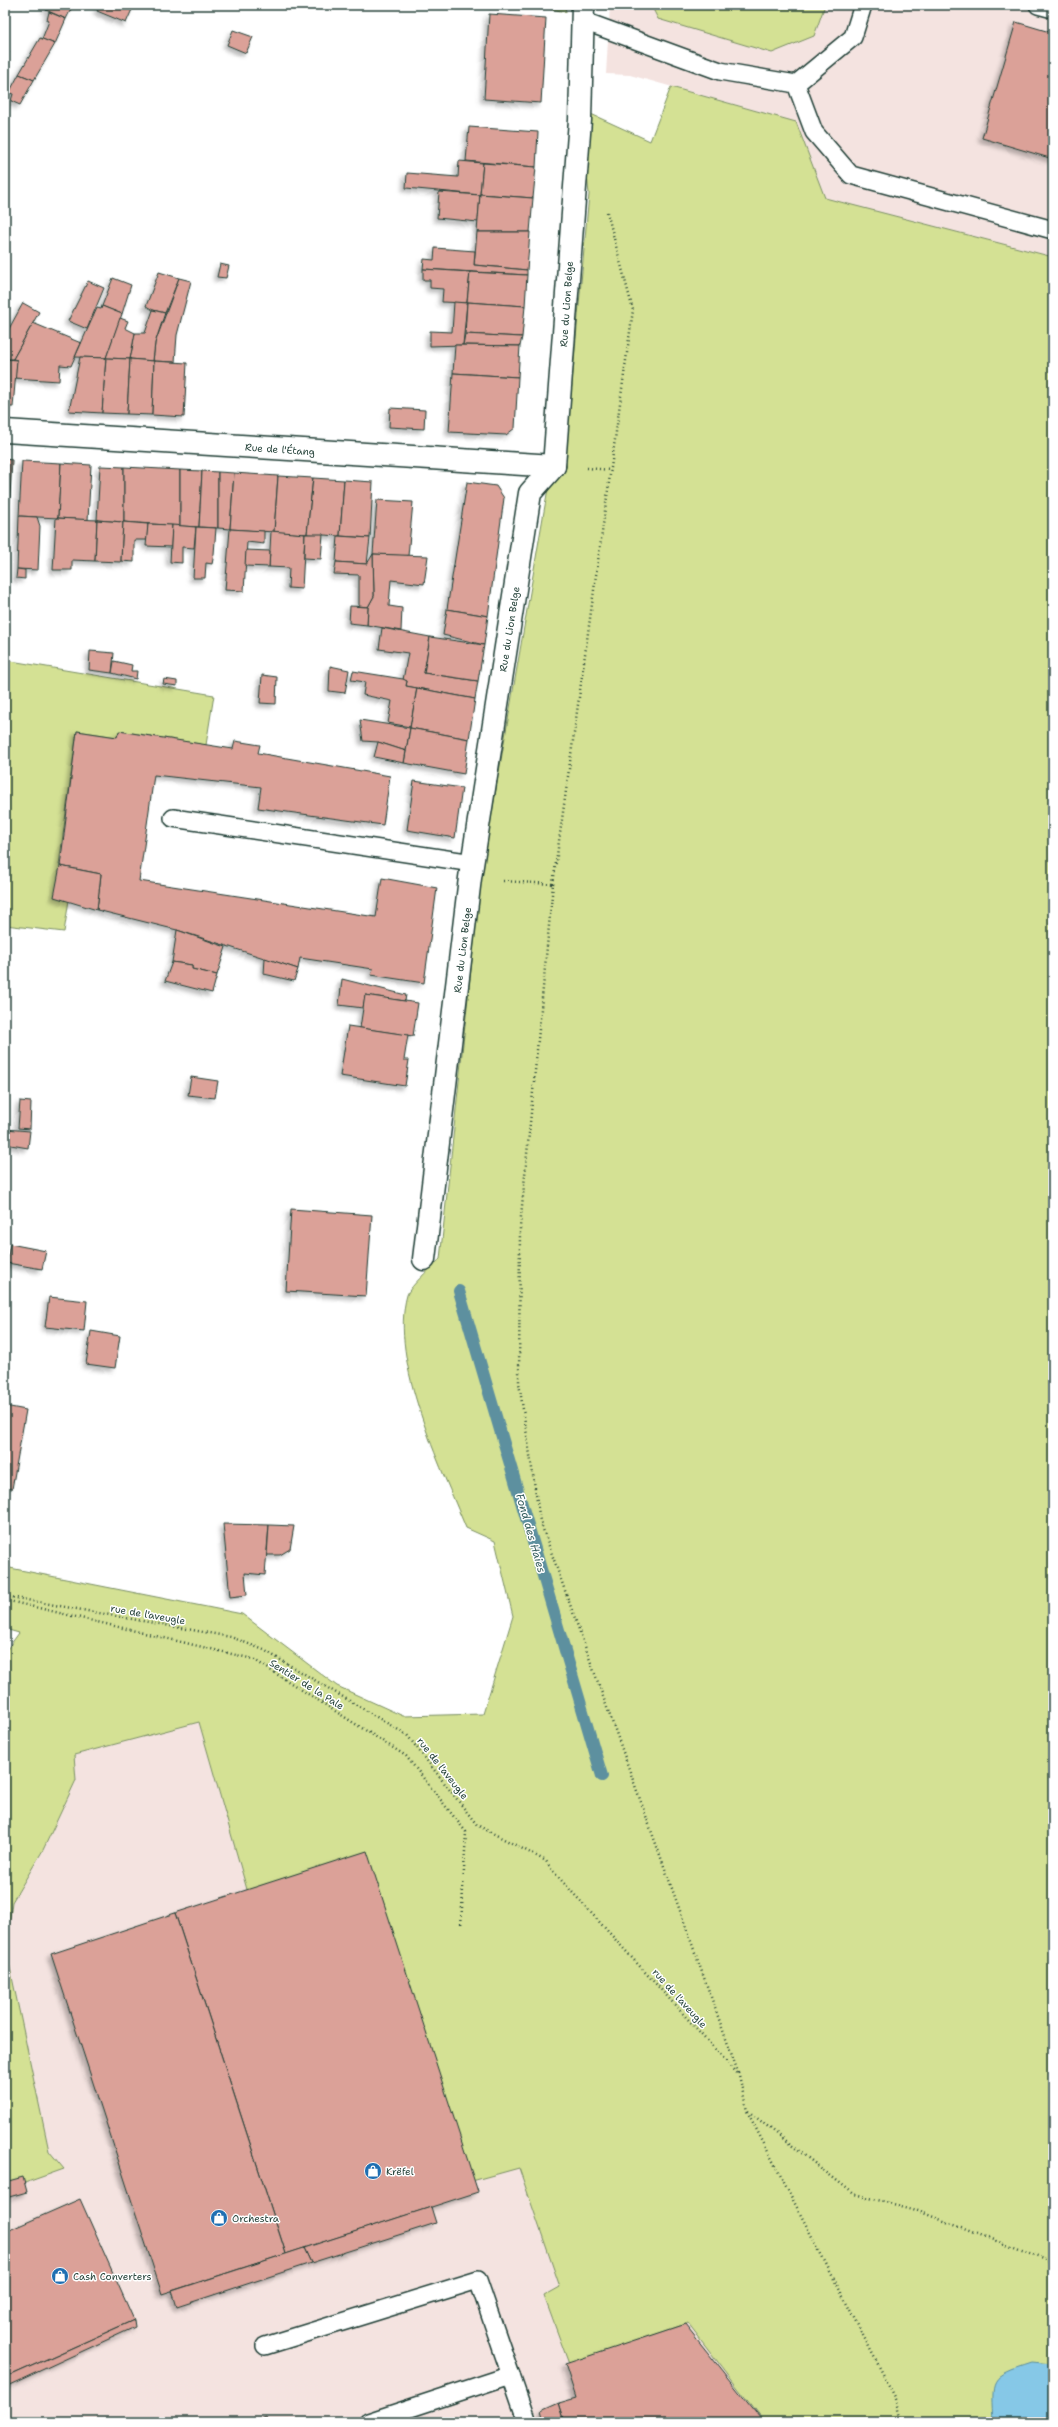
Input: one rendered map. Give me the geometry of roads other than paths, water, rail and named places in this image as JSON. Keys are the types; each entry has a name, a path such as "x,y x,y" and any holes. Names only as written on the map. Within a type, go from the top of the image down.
{"street":[{"name":"Rue du Lion Belge","path":"424,1259 472,871 530,493 554,466 580,120 582,13"},
{"name":"Rue de l'Étang","path":"5,431 554,466"}],"lane":[{"path":"582,13 720,71 796,84 853,38 863,5"},
{"path":"1038,5 1053,9"},
{"path":"796,84 814,132 851,174 1053,230"},
{"path":"173,818 472,871"},
{"path":"264,2346 478,2280 527,2422"},
{"path":"368,2422 511,2375"}],"water":[{"path":"1031,2363 1053,2365 1053,2422 993,2422 992,2396 995,2381 999,2376 1006,2372"}],"waterway":[{"name":"Fond des Haies","path":"459,1291 602,1776"}],"place":[{"name":"Krëfel","path":"373,2171"},
{"name":"Orchestra","path":"219,2218"},
{"name":"Cash Converters","path":"60,2276"}]}
